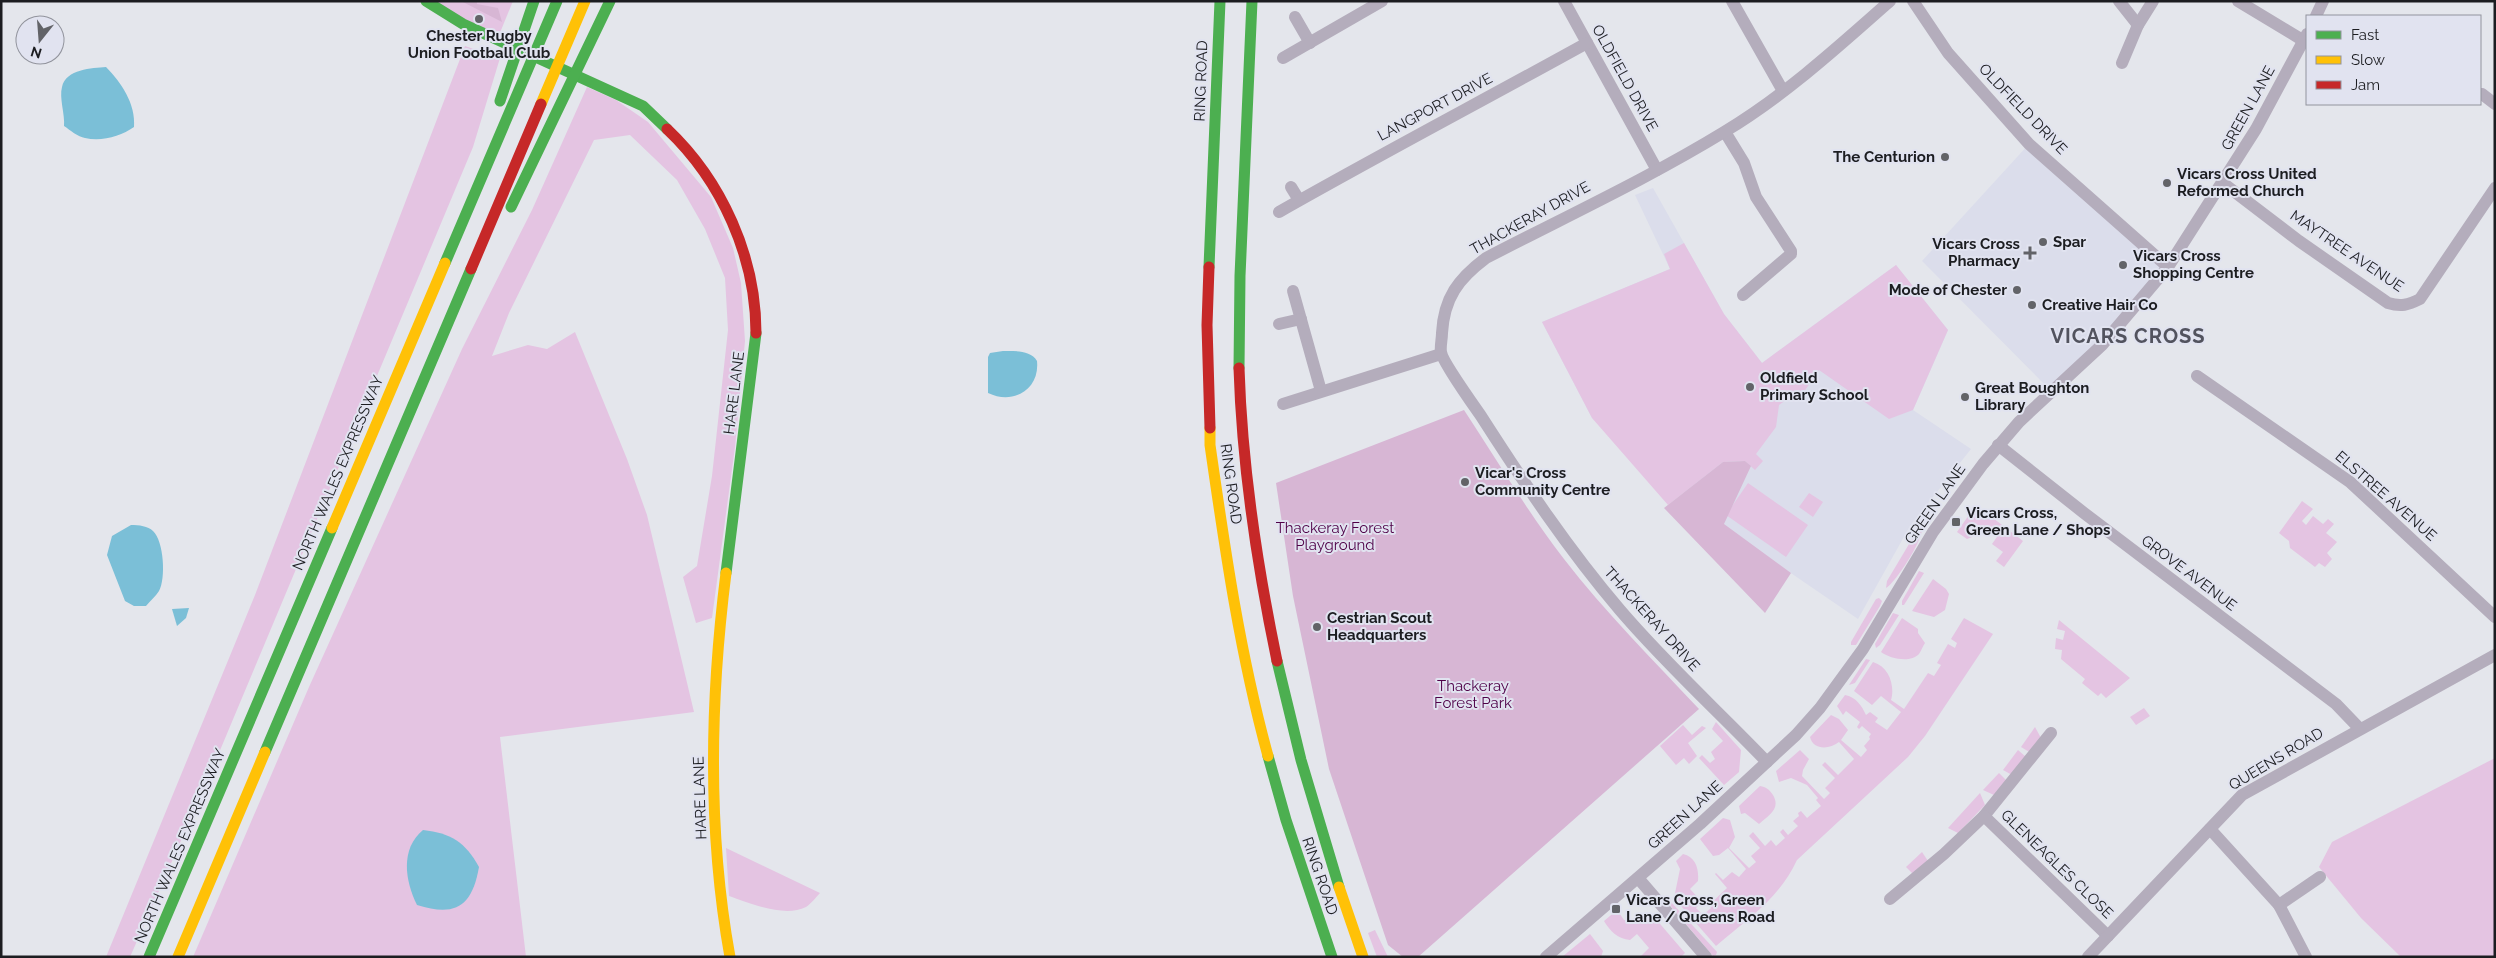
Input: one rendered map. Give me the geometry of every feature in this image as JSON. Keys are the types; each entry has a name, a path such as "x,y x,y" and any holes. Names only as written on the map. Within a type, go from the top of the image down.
{"main road":[{"name":"HARE LANE","path":"426,1 463,24 496,40 643,106 678,140 714,186 741,241 752,284 756,331 716,650 713,710 714,808 722,912 730,957"},
{"path":"473,195 502,96 534,1"},
{"name":"NORTH WALES EXPRESSWAY","path":"149,957 557,1"},
{"path":"178,957 584,1"},
{"path":"452,312 504,222 610,1"},
{"name":"RING ROAD","path":"1220,1 1207,325 1210,445 1229,574 1253,701 1286,820 1332,957"},
{"name":"RING ROAD","path":"1252,1 1239,306 1242,419 1255,540 1278,668 1310,797 1363,957"}],"street":[{"path":"1283,58 1382,1"},
{"name":"OLDFIELD DRIVE","path":"1564,1 1657,170"},
{"path":"1732,1 1783,92"},
{"name":"THACKERAY DRIVE","path":"1768,762 1700,696 1644,637 1574,554 1512,468 1441,354 1446,309 1453,292 1467,272 1486,258 1657,170 1724,132 1783,92 1828,56 1890,1"},
{"name":"OLDFIELD DRIVE","path":"1913,1 1948,54 2030,144 2168,267"},
{"path":"2119,1 2138,25"},
{"path":"2122,63 2138,25 2153,1"},
{"path":"2238,1 2305,38"},
{"path":"2317,15 2324,1"},
{"path":"1295,17 1310,43"},
{"name":"GREEN LANE","path":"1546,957 1768,762 1810,721 1845,676 1938,523 1998,445 2034,407 2102,345 2168,267 2223,184 2256,129 2305,38"},
{"name":"LANGPORT DRIVE","path":"1279,212 1372,158 1440,124 1587,43"},
{"path":"2482,94 2495,104"},
{"path":"1724,132 1744,163 1756,197 1768,218 1789,246 1791,254 1743,296"},
{"name":"MAYTREE AVENUE","path":"2223,184 2299,241 2388,303 2399,306 2408,305 2420,299 2495,188"},
{"path":"1292,187 1299,200"},
{"path":"1293,291 1321,391"},
{"path":"1279,324 1301,319"},
{"path":"1283,404 1441,354"},
{"name":"ELSTREE AVENUE","path":"2197,376 2350,482 2495,618"},
{"name":"GROVE AVENUE","path":"1998,445 2084,513 2336,704 2360,728"},
{"name":"QUEENS ROAD","path":"2088,957 2242,796 2360,728 2495,654"},
{"name":"GLENEAGLES CLOSE","path":"1890,899 1944,854 1984,816 2052,733"},
{"name":"GLENEAGLES CLOSE","path":"1984,816 2108,936"},
{"path":"2210,829 2279,905 2306,957"},
{"path":"2279,905 2320,876"},
{"path":"1638,878 1706,957"}],"shaded area":[{"name":"Chester Rugby Union Football Club","path":"426,1 513,1 497,40"},
{"path":"465,46 500,58 473,147 208,779 130,957 106,957 255,595"},
{"path":"587,87 616,100 648,122 711,197 733,248 741,283 745,341 735,447 712,618 696,623 683,577 697,566 712,476 728,330 725,278 705,229 677,180 630,135 594,140 509,313 492,356 528,345 547,349 575,332 627,459 647,515 694,712 500,737 526,957 193,957 309,687 462,349 532,210"},
{"path":"2029,144 2168,267 2051,391 1922,261"},
{"name":"Oldfield Primary School","path":"1653,188 1724,314 1762,363 1896,265 1948,330 1913,410 1971,449 1910,526 1858,619 1725,528 1592,418 1542,322 1670,269 1635,195"},
{"path":"1684,243 1724,314 1762,363 1896,265 1948,330 1913,410 1889,419 1819,370 1797,402 1786,400 1779,405 1776,427 1756,454 1763,461 1755,470 1745,461 1723,462 1668,505 1592,418 1542,322 1670,269 1664,254"},
{"path":"1748,483 1808,525 1786,557 1726,515"},
{"path":"1809,493 1823,502 1813,517 1799,507"},
{"path":"2302,501 2313,509 2302,521 2306,525 2313,516 2323,524 2328,519 2334,524 2326,533 2337,542 2327,553 2332,559 2325,567 2319,563 2315,567 2290,548 2289,541 2279,533"},
{"path":"1976,505 2023,541 2004,567 1996,561 2003,552 1992,544 1997,537 1982,525 1972,537 1967,539 1957,532"},
{"path":"1922,528 1918,542 1908,560 1896,578 1886,588 1887,581 1918,529"},
{"path":"1919,571 1924,573 1904,605 1902,605 1902,601"},
{"path":"1933,579 1946,589 1949,594 1945,610 1934,617 1912,611"},
{"path":"1879,598 1882,601 1880,606 1856,645 1851,645 1876,599"},
{"path":"1893,613 1899,615 1880,645 1876,648 1875,644"},
{"path":"1902,618 1918,629 1918,633 1925,643 1919,654 1906,659 1895,658 1881,652"},
{"path":"1964,618 1993,634 1925,736 1908,757 1797,860 1790,874 1772,897 1716,946 1674,898 1680,869 1676,861 1683,854 1691,858 1696,864 1698,881 1690,889 1702,902 1696,908 1703,915 1711,908 1709,905 1727,888 1715,874 1723,880 1732,872 1739,877 1746,869 1728,848 1719,855 1713,856 1700,839 1723,818 1730,820 1735,837 1729,848 1749,868 1756,862 1751,856 1760,848 1749,836 1753,832 1765,846 1771,840 1776,846 1785,838 1780,832 1783,829 1788,835 1798,826 1793,821 1799,816 1798,813 1801,811 1807,818 1821,806 1816,800 1818,798 1807,785 1791,778 1779,782 1776,771 1800,750 1809,759 1802,776 1824,799 1830,793 1825,788 1835,778 1822,765 1825,762 1838,775 1854,759 1839,742 1835,745 1822,747 1814,744 1810,737 1831,715 1839,719 1848,730 1841,740 1861,757 1867,750 1864,746 1870,739 1871,734 1862,726 1859,729 1857,727 1860,722 1846,711 1843,715 1837,706 1845,695 1858,702 1866,715 1870,712 1878,718 1875,722 1887,730 1901,712 1881,696 1872,705 1854,691 1873,662 1884,668 1890,678 1892,684 1891,700 1904,709 1928,673 1934,676 1941,665 1937,663 1948,644 1955,648 1957,643 1951,639"},
{"path":"2059,620 2130,678 2106,698 2101,693 2098,696 2082,683 2085,679 2061,659 2062,650 2055,649 2056,638 2063,640 2065,631 2057,629"},
{"path":"1866,659 1870,660 1855,683 1849,685"},
{"path":"2144,708 2150,716 2136,725 2130,717"},
{"path":"1716,722 1741,750 1739,772 1724,785 1699,758 1702,755 1710,763 1715,759 1711,752 1723,741 1712,729"},
{"path":"1683,725 1692,735 1702,726 1706,728 1688,743 1697,756 1689,764 1684,758 1676,765 1660,746"},
{"path":"2035,727 2041,738 2031,753 2021,747"},
{"path":"2018,750 2026,757 2012,775 2003,770"},
{"path":"2495,758 2495,957 2401,957 2361,918 2319,867 2332,842"},
{"path":"1999,773 2007,781 1994,795 1983,790"},
{"path":"1760,786 1770,791 1776,804 1770,815 1759,824 1745,813 1741,814 1739,806"},
{"path":"1980,793 1985,805 1958,833 1948,828"},
{"path":"726,848 820,893 806,907 788,911 767,908 729,896"},
{"path":"1922,852 1928,861 1914,875 1906,867"},
{"path":"1671,902 1717,952 1716,955 1713,956 1670,905"},
{"path":"1617,910 1624,920 1655,918 1685,953 1681,957 1640,957 1649,948 1637,934 1630,940 1622,938 1612,931 1604,921"},
{"path":"1375,930 1388,957 1377,957 1368,933"},
{"path":"1590,934 1603,951 1601,957 1562,957"}],"green space":[{"path":"461,1 477,1 477,4 498,8 502,22"},
{"name":"Thackeray Forest Park","path":"1464,410 1525,504 1564,559 1613,617 1699,709 1418,957 1403,957 1388,945 1329,769 1293,596 1276,483"},
{"path":"1745,461 1751,466 1724,524 1791,573 1765,613 1664,508 1723,462"}],"water":[{"path":"106,67 117,79 130,102 133,110 134,127 111,137 91,139 82,137 64,126 61,96 64,81 69,76 80,71"},
{"path":"1003,351 1027,353 1037,361 1037,371 1034,380 1029,387 1015,396 997,396 988,393 988,357 990,353"},
{"path":"131,525 143,526 153,531 157,536 162,551 163,578 161,585 158,593 146,606 134,606 125,601 107,555 112,536"},
{"path":"189,608 186,618 177,626 172,609"},
{"path":"423,830 433,831 456,840 463,845 479,867 472,892 460,906 442,910 417,905 410,886 407,866 411,846"}],"traffic: fast":[{"path":"426,1 463,24 643,106 667,129"},
{"path":"500,101 534,1"},
{"path":"445,263 557,1"},
{"path":"511,207 610,1"},
{"path":"1209,267 1220,1"},
{"path":"1239,368 1240,276 1252,1"},
{"path":"265,752 471,269"},
{"path":"726,573 756,333"},
{"path":"149,957 332,528"},
{"path":"1277,661 1301,760 1339,887"},
{"path":"1268,756 1286,820 1332,957"}],"traffic: slow":[{"path":"541,104 585,1"},
{"path":"332,528 445,263"},
{"path":"1210,428 1210,445 1234,602 1249,679 1268,756"},
{"path":"726,573 717,669 713,765 717,861 730,957"},
{"path":"178,957 265,752"},
{"path":"1339,887 1363,957"}],"traffic: jam":[{"path":"471,269 541,104"},
{"path":"667,129 704,172 732,222 750,276 756,333"},
{"path":"1209,267 1207,325 1210,428"},
{"path":"1239,368 1247,478 1263,588 1277,661"}],"place":[{"name":"Chester Rugby Union Football Club","path":"479,19"},
{"name":"The Centurion","path":"1945,157"},
{"name":"Vicars Cross United Reformed Church","path":"2167,183"},
{"name":"Spar","path":"2043,242"},
{"name":"Vicars Cross Pharmacy","path":"2030,253"},
{"name":"Vicars Cross Shopping Centre","path":"2123,265"},
{"name":"Mode of Chester","path":"2017,290"},
{"name":"Creative Hair Co","path":"2032,305"},
{"name":"Oldfield Primary School","path":"1750,387"},
{"name":"Great Boughton Library","path":"1965,397"},
{"name":"Vicar's Cross Community Centre","path":"1465,482"},
{"name":"Vicars Cross, Green Lane / Shops","path":"1956,522"},
{"name":"Cestrian Scout Headquarters","path":"1317,627"},
{"name":"Vicars Cross, Green Lane / Queens Road","path":"1616,909"}],"district":[{"name":"VICARS CROSS","path":"2128,336"}],"park label":[{"name":"Thackeray Forest Playground","path":"1335,536"}]}
